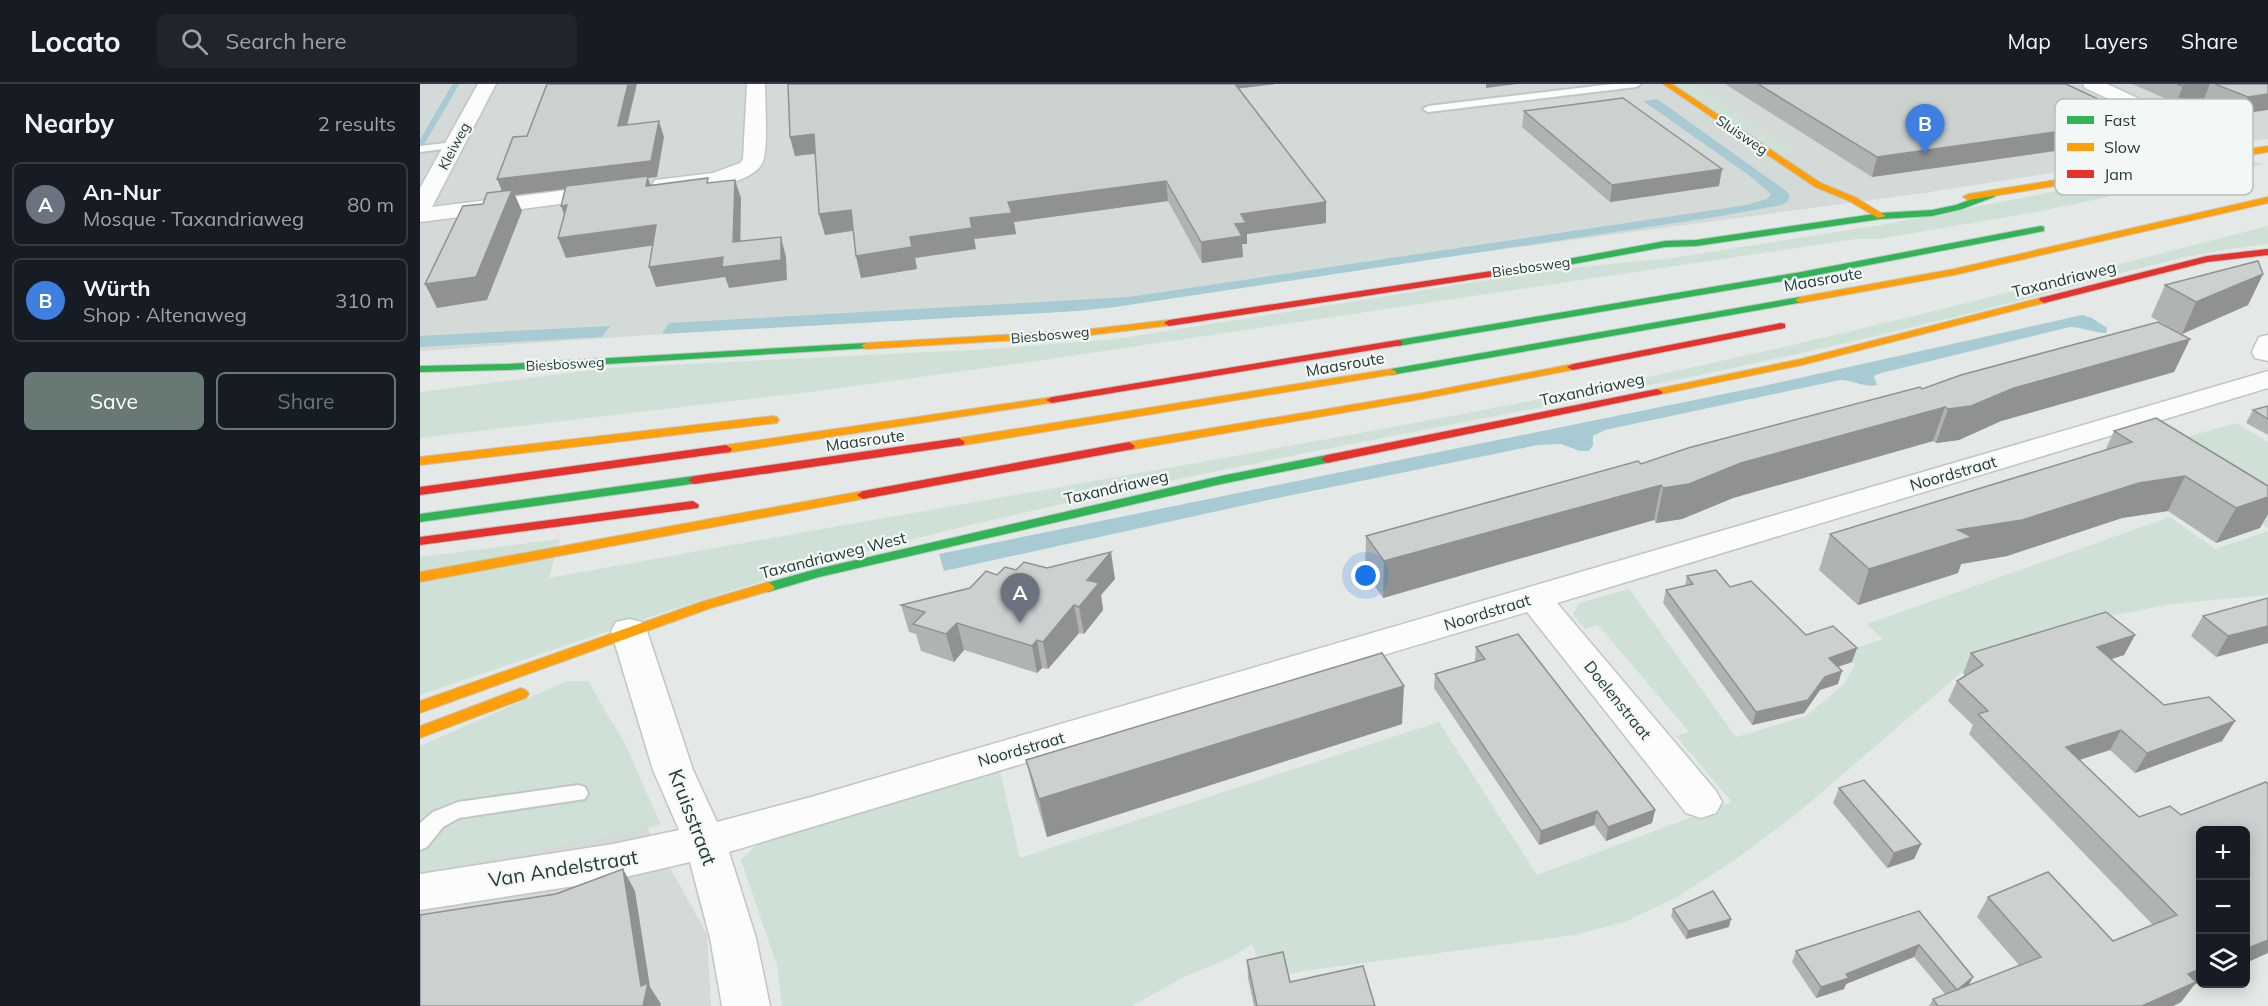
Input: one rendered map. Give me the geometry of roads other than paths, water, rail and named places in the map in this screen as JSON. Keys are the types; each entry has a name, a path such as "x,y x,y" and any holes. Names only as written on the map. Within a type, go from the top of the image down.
{"main road":[{"name":"Sluisweg","path":"1667,84 1818,185 1852,199 1881,216"},
{"name":"Biesbosweg","path":"2253,152 2268,149"},
{"name":"Sluisweg","path":"1818,185 1822,192 1859,219"},
{"name":"Biesbosweg","path":"420,369 506,367 1083,333 1166,324 1590,259 1665,243 1696,243 1881,216 1910,204 1991,195 2055,185"},
{"name":"Maasroute","path":"420,518 905,451 1335,382 1638,330 1954,272 2268,200"},
{"path":"2088,256 2215,213"},
{"name":"Maasroute","path":"420,490 856,431 1026,404 1693,295 1920,254 2056,226"},
{"name":"Taxandriaweg","path":"921,551 1221,480 1802,362 2207,259 2268,252"},
{"path":"420,577 1105,450 1422,396 1797,322"},
{"name":"Biesbosweg","path":"420,380 506,367"},
{"path":"861,415 1026,404"},
{"path":"420,461 790,419"},
{"path":"832,486 1105,450"},
{"path":"420,541 702,504"},
{"name":"Taxandriaweg West","path":"781,598 921,551"},
{"name":"Taxandriaweg West","path":"420,707 635,647 706,605 817,573 921,551"},
{"path":"420,732 534,690"}],"street":[{"name":"Kleiweg","path":"420,208 487,84"},
{"path":"420,215 738,174 750,167 753,160 756,84"},
{"path":"2092,84 2125,99"},
{"path":"2268,343 2265,352 2268,353"},
{"name":"Noordstraat","path":"705,842 811,813 2268,379"},
{"name":"Doelenstraat","path":"1534,598 1701,802"},
{"name":"Kruisstraat","path":"635,647 673,770 705,842 733,938 746,1006"},
{"name":"Van Andelstraat","path":"420,892 613,862 705,842"}],"lane":[{"path":"1428,109 1636,84"},
{"path":"420,149 454,145"},
{"path":"420,842 422,835 442,815 458,810 578,793"}],"water":[{"path":"1657,99 1785,190 1790,195 1788,201 1781,205 1715,217 1115,307 662,334 669,323 1129,297 1747,205 1767,199 1771,194 1750,176 1643,101"},
{"path":"2082,315 2092,318 2107,328 2106,333 2070,327 1881,373 1874,376 1877,385 1840,380 1605,430 1593,436 1593,445 1589,451 1580,451 1561,444 1538,445 1268,500 944,571 939,554 1768,385"},
{"path":"610,326 602,337 420,347 420,336"}],"waterway":[{"path":"422,142 456,84"}],"place":[{"name":"Würth","path":"1925,154"},
{"name":"An-Nur","path":"1020,623"}]}
